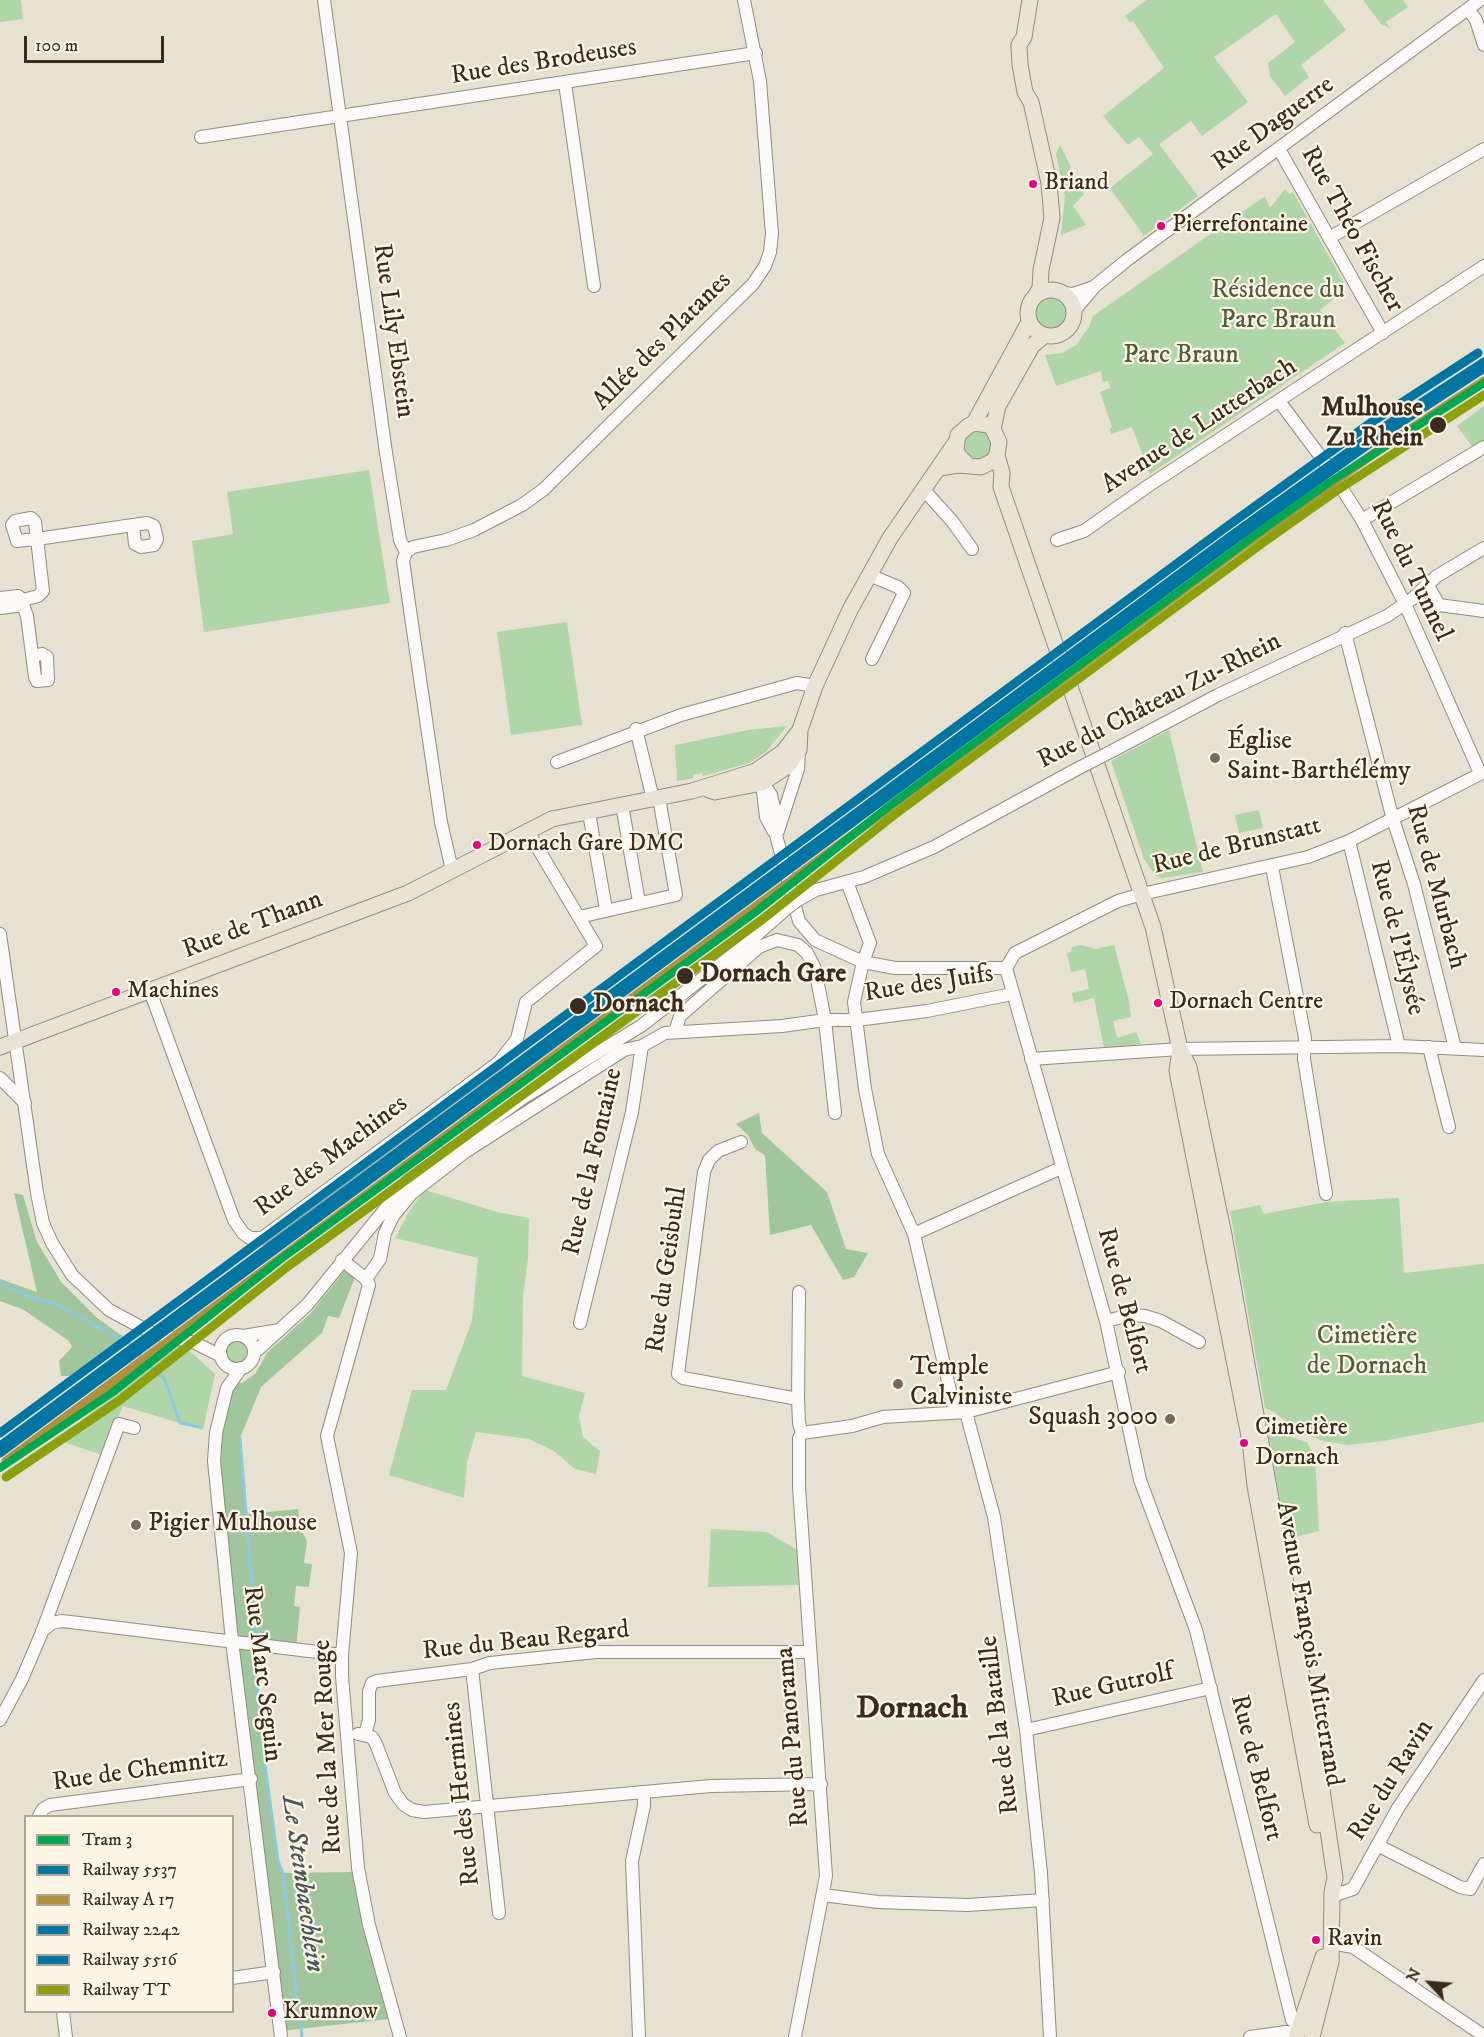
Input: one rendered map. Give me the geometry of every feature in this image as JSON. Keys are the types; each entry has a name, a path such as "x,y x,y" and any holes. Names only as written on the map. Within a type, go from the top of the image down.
{"main road":[{"path":"1030,0 1023,37 1019,45 1020,65 1025,92 1031,102 1052,205 1052,219 1043,262 1040,288 1028,307 1029,322 1033,328 1045,335 1060,334 1071,325 1074,311 1072,304 1051,284 1043,262"},
{"path":"1036,295 1049,290 1060,292"},
{"path":"759,777 788,766 799,750 800,730 815,686 869,575 890,538 940,468 962,430 974,423 1029,322"},
{"path":"993,429 995,413 1003,397 1032,346 1045,335"},
{"path":"940,468 975,466 998,455 999,442 993,429 988,425 974,423"},
{"path":"956,442 958,455 975,466"},
{"name":"Avenue François Mitterrand","path":"998,455 1002,473 1001,487 1153,927 1180,1049 1190,1073 1243,1341 1318,1763 1335,1878 1332,1894 1332,1962 1304,2031"},
{"name":"Avenue François Mitterrand","path":"975,466 1001,487"},
{"path":"759,777 800,730"},
{"name":"Rue de Thann","path":"0,1047 408,893 552,819 759,777"},
{"name":"Avenue François Mitterrand","path":"1308,2002 1322,1960 1331,1943"},
{"path":"1304,2031 1308,2002"}],"street":[{"name":"Rue Lily Ebstein","path":"324,0 386,453 400,540 406,552"},
{"name":"Allée des Platanes","path":"406,552 413,547 446,540 474,530 522,505 543,490 753,284 765,266 770,252 772,234 756,53 744,0"},
{"name":"Rue Daguerre","path":"1074,311 1095,286 1480,0"},
{"path":"1468,9 1476,20 1484,45"},
{"name":"Rue des Brodeuses","path":"201,137 756,53"},
{"path":"565,83 594,286"},
{"name":"Rue Théo Fischer","path":"1279,149 1383,333"},
{"path":"1329,238 1484,149"},
{"name":"Avenue de Lutterbach","path":"1057,540 1084,531 1484,266"},
{"name":"Rue Daguerre","path":"1060,292 1073,294 1095,286"},
{"name":"Rue du Tunnel","path":"1279,401 1326,464 1362,520 1405,604 1482,772"},
{"path":"1362,520 1484,447"},
{"path":"924,490 952,521 972,549"},
{"path":"0,608 23,602 38,596 43,591 37,539 133,525"},
{"name":"Rue du Château Zu-Rhein","path":"254,1353 307,1305 408,1181 523,1098 650,1020 798,900 816,890 847,882 934,847 1218,695 1345,633 1387,616 1405,604 1427,584 1484,548"},
{"path":"406,552 403,561 441,822 452,870"},
{"path":"869,575 898,587 904,593 872,659"},
{"path":"1427,584 1439,606 1484,611"},
{"path":"0,598 18,596 23,602 33,656"},
{"name":"Rue de Murbach","path":"1345,633 1392,816 1414,884 1455,1048"},
{"path":"557,762 636,729 797,683 815,686"},
{"path":"527,830 579,917 606,909 676,895 656,798 636,729"},
{"path":"776,835 798,769 799,750"},
{"name":"Rue de Brunstatt","path":"1006,968 1015,953 1081,918 1142,894 1272,867 1308,857 1349,840 1482,772"},
{"path":"759,777 771,795 775,812 776,835 796,913 804,929 826,946 863,962 895,968 1006,968"},
{"path":"622,806 639,903"},
{"path":"589,813 606,909"},
{"name":"Rue de l'Élysée","path":"1349,840 1399,1046"},
{"path":"1272,867 1305,1038 1304,1059 1326,1194"},
{"path":"847,882 870,943 863,962"},
{"name":"Rue des Machines","path":"150,991 234,1220 243,1233 250,1238 262,1238 499,1062 517,1039 526,1002 596,946 579,917"},
{"path":"0,934 37,1193 44,1223 52,1243 83,1287 109,1310 130,1323 169,1337 195,1343 224,1341 233,1336 281,1330"},
{"path":"675,1032 680,1016 759,947 777,940 798,945 812,961 825,1020 836,1113"},
{"name":"Rue de la Bataille","path":"863,962 854,1002 865,1089 879,1154 914,1234 961,1412 996,1528 1026,1730 1042,1900 1050,2037"},
{"name":"Rue de Belfort","path":"1006,968 1106,1322 1119,1372 1143,1490 1196,1630 1292,2020 1304,2031"},
{"name":"Rue des Juifs","path":"675,1032 782,1026 825,1020 857,1020 927,1011 1012,994"},
{"name":"Rue de la Fontaine","path":"580,1323 632,1112 642,1046 665,1034 675,1032"},
{"name":"Rue de la Mer Rouge","path":"400,2037 369,1925 358,1868 342,1655 351,1553 340,1490 333,1476 327,1436 367,1296 369,1285 366,1279 380,1258 393,1216 416,1189 465,1152 624,1050 642,1046"},
{"path":"1031,1059 1180,1049 1399,1046 1484,1050"},
{"path":"1429,1047 1449,1127"},
{"path":"0,1078 25,1103"},
{"name":"Rue du Geisbuhl","path":"741,1142 718,1151 709,1160 704,1172 678,1374 683,1378 798,1399"},
{"path":"914,1234 1061,1167"},
{"path":"342,1260 366,1279"},
{"name":"Rue du Panorama","path":"795,2037 823,1895 826,1853 812,1661 809,1652 799,1486 799,1438 802,1432 798,1423 799,1292"},
{"path":"1106,1322 1130,1316 1146,1316 1161,1321 1199,1342"},
{"path":"195,1343 222,1359 231,1368 241,1368 250,1363 254,1353 251,1343 243,1336"},
{"path":"222,1359 224,1341"},
{"name":"Rue Marc Seguin","path":"222,1359 227,1388"},
{"name":"Rue Marc Seguin","path":"241,1368 227,1388 218,1419 214,1461 232,1641 251,1779 281,2037"},
{"path":"802,1432 852,1426 883,1418 961,1412 1119,1372"},
{"path":"0,1720 22,1679 42,1632 120,1424 134,1428"},
{"path":"52,1603 62,1621"},
{"path":"42,1632 52,1623 62,1621 342,1655"},
{"name":"Rue du Beau Regard","path":"365,1734 372,1683 472,1669 490,1662 596,1652 809,1652"},
{"name":"Rue des Hermines","path":"472,1669 499,1913"},
{"name":"Rue du Ravin","path":"1332,1894 1353,1889 1425,1765 1484,1680"},
{"name":"Rue Gutrolf","path":"1026,1730 1211,1688"},
{"path":"347,1734 365,1734 376,1744 395,1794 412,1810 424,1812 489,1808 711,1785 821,1784"},
{"name":"Rue de Chemnitz","path":"40,1815 50,1804 251,1779"},
{"path":"639,2037 632,1861 644,1806 644,1792"},
{"path":"1377,1845 1460,1887 1470,1889 1484,1864"},
{"path":"823,1895 878,1902 968,1905 1042,1900"},
{"path":"1331,1943 1353,1947 1484,2036"},
{"path":"234,1978 274,1972"},
{"path":"1286,1992 1308,2002"},
{"path":"63,2013 66,2037"},
{"path":"1250,2037 1304,2031"}],"green space":[{"path":"0,0 21,0 23,19 0,22"},
{"path":"1146,0 1323,0 1346,30 1301,65 1309,77 1285,96 1270,76 1268,63 1295,42 1276,14 1214,57 1248,102 1202,136 1191,121 1159,144 1198,196 1144,236 1110,188 1153,154 1139,137 1128,145 1103,116 1164,68 1133,21 1130,23 1125,16"},
{"path":"1363,0 1403,0 1408,7 1386,22 1390,28 1381,24"},
{"path":"1060,145 1071,167 1067,174 1084,194 1073,206 1086,225 1061,235 1065,196 1056,154"},
{"path":"1285,189 1289,194 1293,192 1345,285 1337,290 1341,293 1320,310 1345,343 1150,474 1132,427 1111,434 1112,427 1100,392 1111,388 1108,381 1103,382 1101,371 1056,386 1045,355 1062,353 1076,345 1089,327 1093,316 1265,196 1270,208"},
{"path":"1052,297 1064,302 1069,314 1064,326 1052,331 1040,326 1035,314 1040,302"},
{"path":"1484,406 1484,444 1475,450 1457,426"},
{"path":"977,431 983,432 991,440 991,452 983,460 977,461 971,460 963,452 962,446 963,440 971,432"},
{"path":"369,470 390,603 204,632 192,541 233,534 227,492"},
{"path":"567,622 582,725 511,735 497,632"},
{"path":"787,726 766,752 749,763 703,776 702,773 693,775 693,778 677,781 675,745 748,730"},
{"path":"1169,730 1203,872 1161,878 1155,875 1144,859 1111,761"},
{"path":"1259,810 1263,828 1239,833 1235,815"},
{"path":"1081,945 1096,949 1114,945 1131,1017 1113,1021 1117,1038 1136,1032 1141,1044 1104,1048 1094,998 1074,1003 1072,993 1089,989 1085,969 1071,972 1067,953 1071,952 1072,947"},
{"path":"759,1113 762,1133 827,1192 846,1249 868,1253 854,1277 843,1280 811,1225 770,1235 765,1155 755,1149 748,1135 736,1124"},
{"path":"425,1190 497,1212 529,1218 528,1259 523,1296 522,1376 585,1393 579,1416 583,1437 600,1451 596,1474 575,1469 554,1451 529,1439 476,1432 467,1462 464,1498 389,1475 412,1390 446,1390 472,1321 478,1258 395,1238 410,1210"},
{"path":"14,1193 23,1195 37,1242 62,1283 96,1317 125,1338 71,1376 61,1376 59,1361 72,1347 69,1341 24,1310 0,1301 0,1279 37,1292"},
{"name":"Cimetière de Dornach","path":"1399,1198 1404,1273 1484,1264 1484,1422 1383,1441 1348,1445 1323,1441 1299,1431 1265,1408 1230,1211 1260,1205 1264,1214 1326,1202"},
{"path":"349,1265 357,1272 339,1318 328,1316 322,1333 261,1387 240,1438 246,1514 298,1509 300,1528 307,1541 304,1563 312,1564 309,1587 296,1586 294,1606 300,1607 296,1649 255,1644 266,1779 278,1861 283,1873 353,1872 389,2019 280,2031 214,1461 232,1381 242,1383 255,1374 267,1353 311,1313"},
{"path":"236,1341 244,1345 248,1353 244,1361 236,1365 228,1361 224,1353 228,1345"},
{"path":"180,1342 215,1374 203,1430 123,1406 102,1455 57,1440"},
{"path":"1266,1420 1284,1435 1307,1442 1315,1458 1319,1531 1287,1539"},
{"path":"711,1529 767,1532 797,1550 799,1585 708,1587"}],"waterway":[{"name":"Le Steinbaechlein","path":"0,1283 25,1295 57,1305 130,1344 145,1362 164,1378 180,1423 200,1427"},
{"name":"Le Steinbaechlein","path":"240,1438 256,1635"},
{"name":"Le Steinbaechlein","path":"254,1657 264,1754"},
{"name":"Le Steinbaechlein","path":"265,1765 278,1861 283,1873 298,2008"},
{"name":"Le Steinbaechlein","path":"300,2019 302,2037"}],"tram line":[{"name":"3","path":"0,1468 113,1392 281,1259 757,911 888,807 1258,533 1330,482 1484,383"}],"rail line":[{"name":"5516","path":"0,1433 1229,525 1372,422 1478,353"},
{"name":"2242","path":"0,1446 1235,533 1378,431 1484,362"},
{"name":"5537","path":"0,1453 1237,538 1380,436 1484,368"},
{"name":"TT","path":"6,1477 120,1400 287,1267 763,919 894,815 1264,542 1336,491 1484,395"}],"transit line":[{"path":"6,1461 1243,546 1386,445 1484,381"}],"place":[{"name":"Briand","path":"1033,184"},
{"name":"Pierrefontaine","path":"1161,226"},
{"name":"Mulhouse Zu Rhein","path":"1438,425"},
{"name":"Église Saint-Barthélémy","path":"1215,758"},
{"name":"Dornach Gare DMC","path":"477,845"},
{"name":"Dornach Gare","path":"685,976"},
{"name":"Machines","path":"116,992"},
{"name":"Dornach Centre","path":"1158,1003"},
{"name":"Dornach","path":"578,1006"},
{"name":"Temple Calviniste","path":"898,1384"},
{"name":"Squash 3000","path":"1170,1419"},
{"name":"Cimetière Dornach","path":"1244,1443"},
{"name":"Pigier Mulhouse","path":"136,1525"},
{"name":"Ravin","path":"1316,1940"},
{"name":"Krumnow","path":"272,2013"}],"district":[{"name":"Dornach","path":"912,1710"}],"park label":[{"name":"Résidence du Parc Braun","path":"1278,307"},
{"name":"Parc Braun","path":"1181,357"}]}
